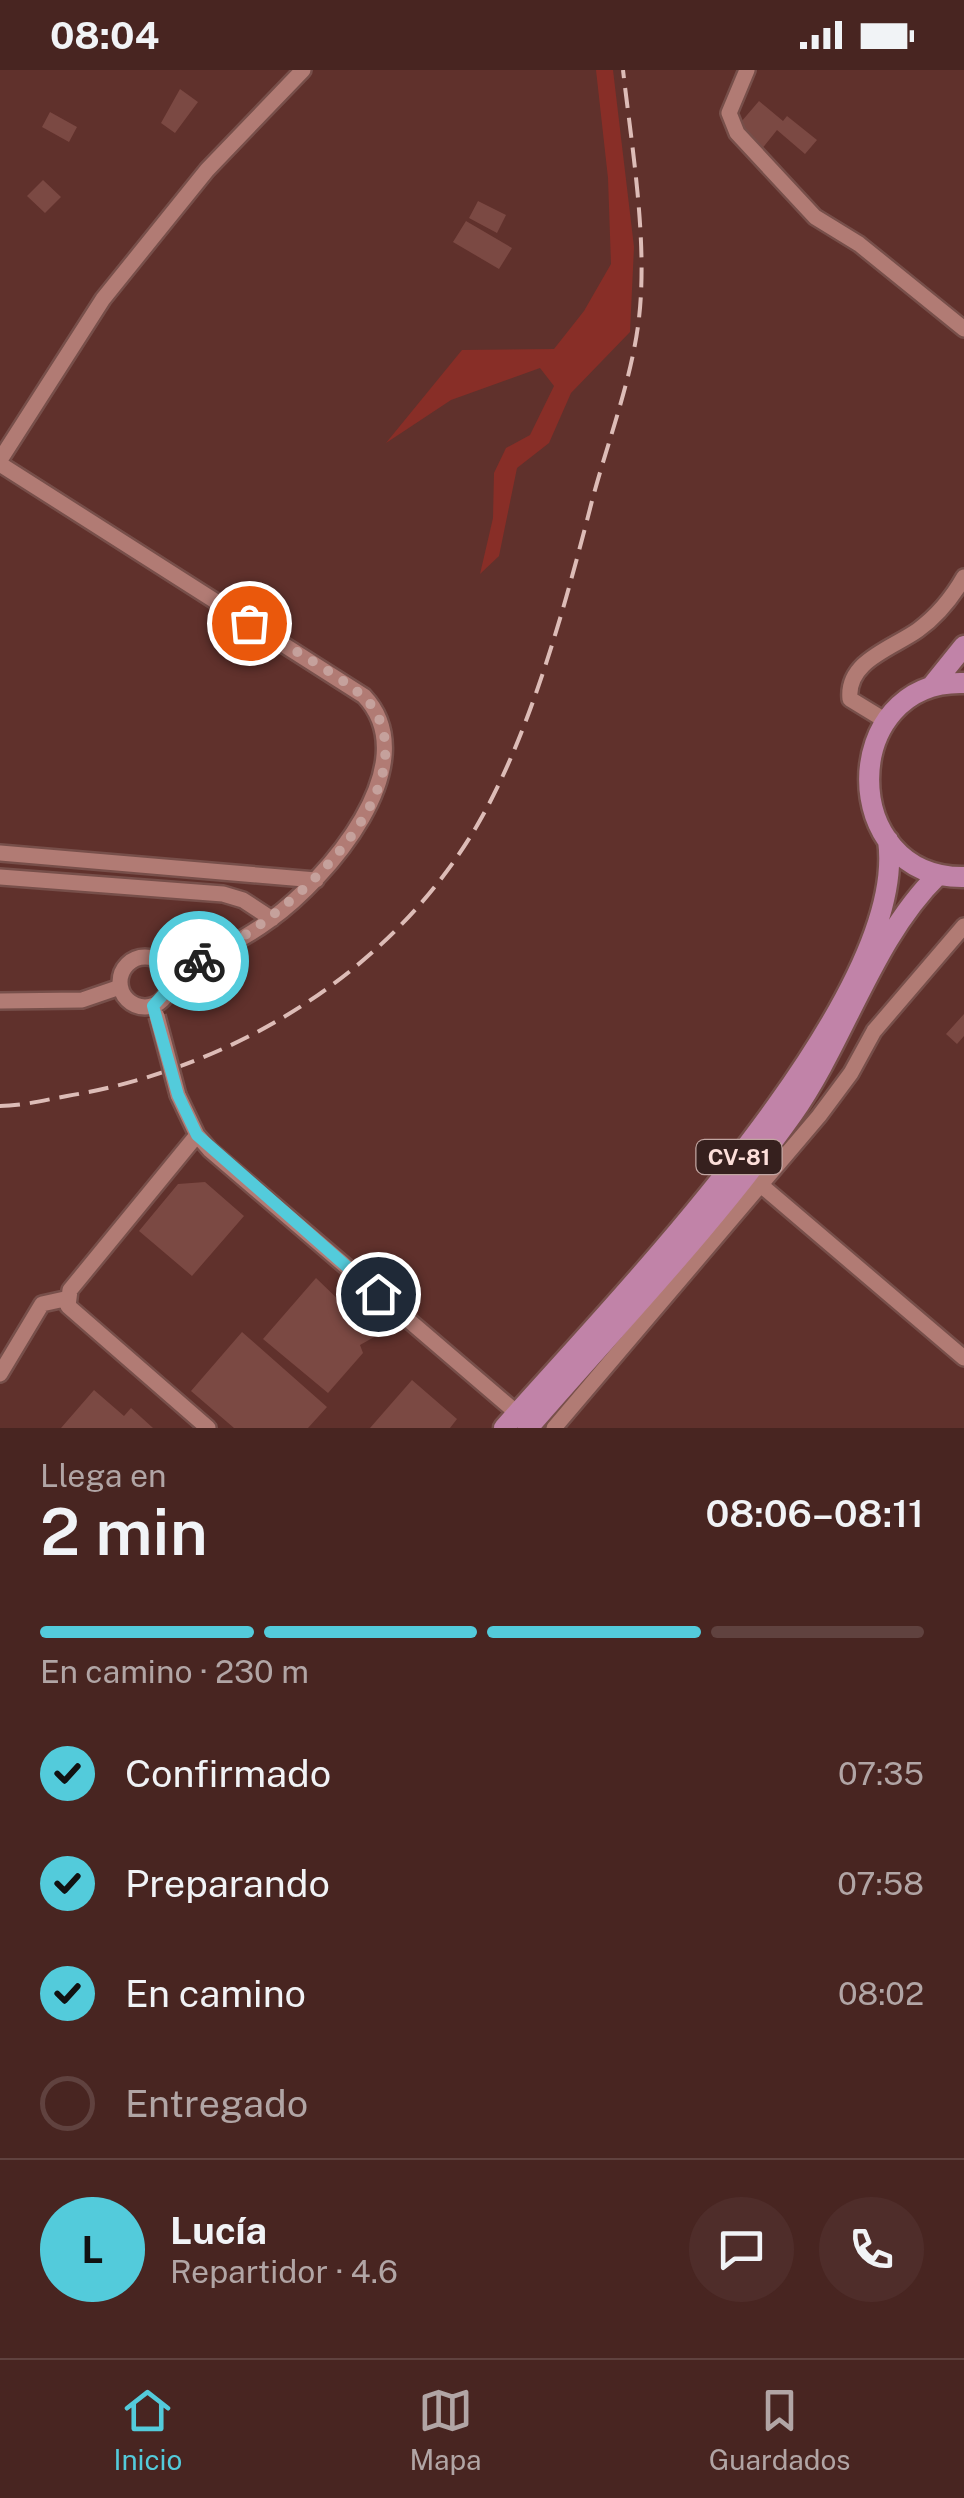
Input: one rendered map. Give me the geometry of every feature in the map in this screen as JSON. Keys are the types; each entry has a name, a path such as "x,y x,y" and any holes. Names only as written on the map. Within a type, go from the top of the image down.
{"main road":[{"name":"CV-81","path":"516,1423 693,1214 786,1094 829,1023 878,922 891,882 888,840 868,794 867,768 886,721 905,702 944,676 964,646"},
{"name":"CV-81","path":"929,688 964,682"},
{"name":"CV-81","path":"516,1423 724,1202 794,1112 843,1033 902,917 938,876 913,863 888,840"},
{"path":"938,876 964,877"}],"street":[{"path":"168,974 223,951 272,919 316,880 345,847 372,799 385,746 372,706 0,462 103,299 197,182 303,70"},
{"path":"746,70 729,112 737,133 815,217 859,244 964,329"},
{"path":"886,721 850,699 852,680 867,662 939,612 964,577"},
{"path":"0,853 316,880"},
{"path":"0,877 224,894 243,900 272,919"},
{"path":"554,1428 762,1186 838,1092 882,1020 964,926"},
{"path":"155,1011 129,1001 120,987 122,971 134,960 158,961 168,974 168,989 155,1011 178,1095 197,1135 516,1423"},
{"path":"0,1001 82,1000 120,987"},
{"path":"197,1135 70,1290 68,1306 78,1319 208,1428"},
{"path":"762,1186 964,1358"},
{"path":"0,1374 42,1304 69,1298"}],"shaded area":[{"path":"596,70 613,70 634,247 630,332 571,393 549,443 517,468 499,556 480,574 493,518 494,473 506,448 530,435 554,386 540,368 451,400 386,443 462,350 554,349 584,311 611,264 608,178"}],"building":[{"path":"180,89 198,102 175,133 161,123"},
{"path":"759,101 783,121 787,116 817,140 805,154 777,130 761,150 735,129"},
{"path":"50,112 77,127 69,142 42,127"},
{"path":"43,180 61,197 45,213 27,196"},
{"path":"478,201 506,215 497,233 469,218"},
{"path":"466,221 512,248 499,269 453,242"},
{"path":"964,1014 964,1036 957,1044 946,1034"},
{"path":"205,1182 244,1216 192,1276 139,1231 178,1184"},
{"path":"316,1278 376,1336 360,1345 363,1353 328,1393 263,1339"},
{"path":"242,1332 327,1407 308,1428 234,1428 191,1391"},
{"path":"412,1380 457,1419 450,1428 370,1428"},
{"path":"94,1390 124,1416 131,1408 153,1428 61,1428"}],"railway":[{"path":"0,1106 128,1083 187,1064 298,1009 348,973 395,931 436,885 472,834 511,758 543,672 634,348 642,264 623,70"}],"way so far":[{"path":"199,961 223,951 272,919 316,880 345,847 358,825 372,799 383,762 384,730 364,696 249,623"}],"route":[{"path":"199,961 168,974 165,996 153,1006 178,1095 197,1135 378,1294"}]}
